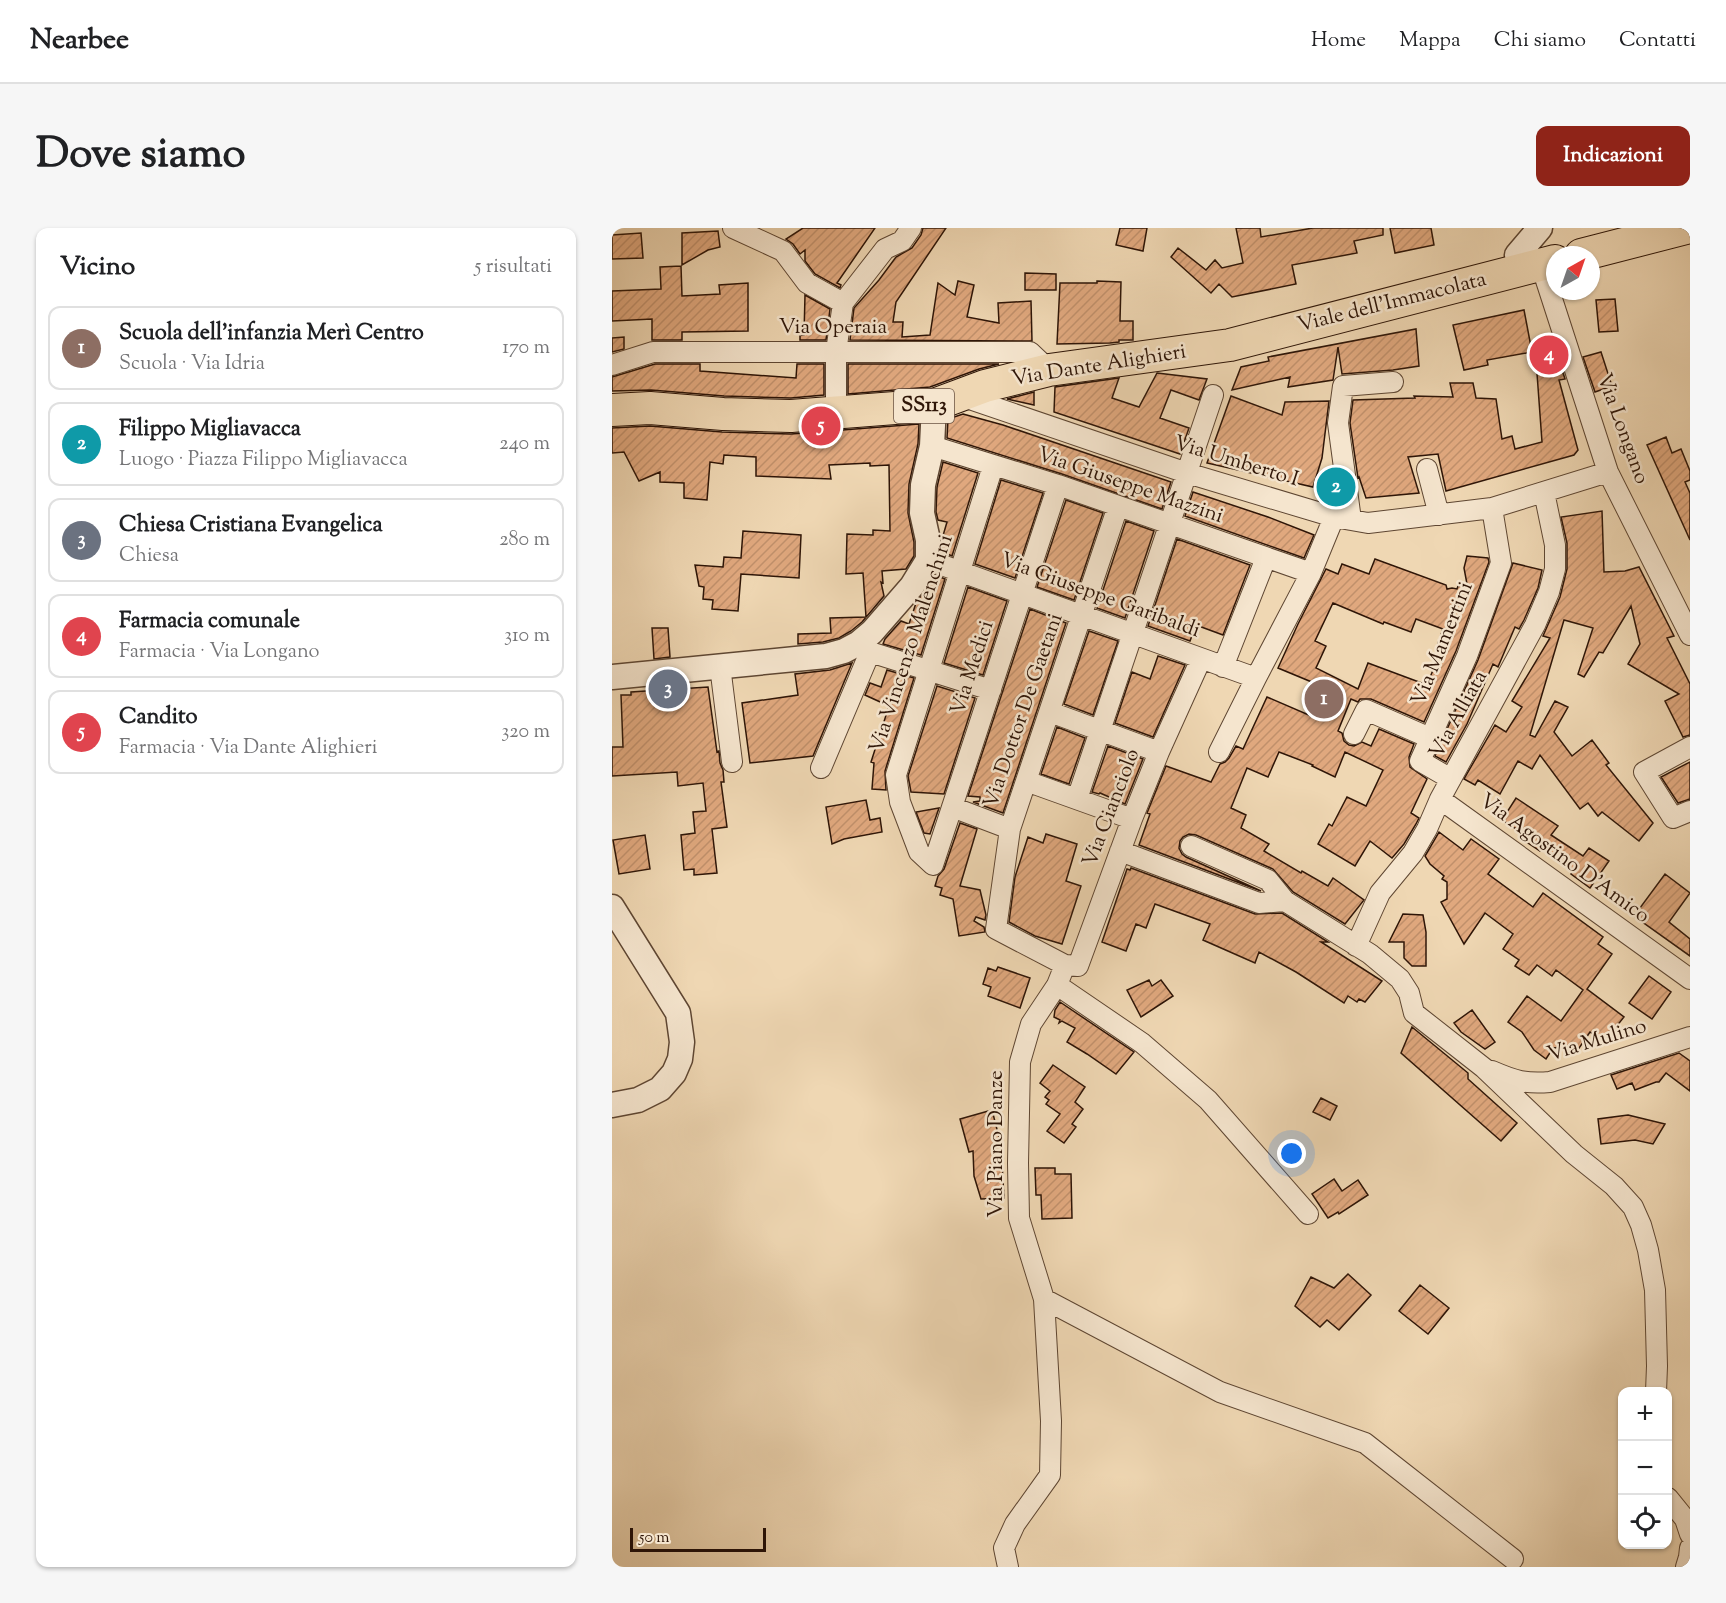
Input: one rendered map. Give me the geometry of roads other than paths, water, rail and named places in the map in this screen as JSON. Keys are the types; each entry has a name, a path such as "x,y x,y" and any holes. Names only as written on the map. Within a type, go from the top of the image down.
{"main road":[{"path":"1600,250 1686,228"},
{"name":"Viale dell'Immacolata","path":"1230,345 1539,266"},
{"name":"Via Dante Alighieri","path":"612,410 650,408 723,414 791,416 836,412 947,400 985,386 1049,370 1230,345"}],"street":[{"path":"733,228 783,251 807,283 843,303"},
{"path":"836,412 836,352 843,303 885,249 902,241 911,228"},
{"path":"1539,266 1517,255 1540,228"},
{"name":"Via Longano","path":"1539,266 1608,472 1690,636"},
{"name":"Via Operaia","path":"612,365 653,352 1030,352 1049,370"},
{"path":"1219,752 1311,573 1342,519 1338,423 1343,386 1394,382"},
{"path":"1077,799 1213,395"},
{"path":"821,768 865,648 912,586 928,560 928,540 922,513 923,484 947,400"},
{"name":"Via Umberto I","path":"947,400 1342,519 1368,523 1492,508 1608,472"},
{"name":"Via Giuseppe Mazzini","path":"932,446 1058,485 1311,573"},
{"name":"Via Vincenzo Malenchini","path":"933,865 919,852 900,802 896,775 993,466"},
{"path":"1427,469 1440,515"},
{"name":"Via Medici","path":"933,865 1058,485"},
{"name":"Via Alliata","path":"1356,946 1380,893 1413,853 1535,625 1549,592 1555,569 1555,546 1544,492"},
{"name":"Via Dottor De Gaetani","path":"1010,829 1119,506"},
{"name":"Via Mamertini","path":"1451,779 1420,761 1467,656 1501,562 1492,508"},
{"path":"1223,667 1266,558"},
{"name":"Via Giuseppe Garibaldi","path":"928,560 1256,678"},
{"path":"612,677 826,656 865,648 990,690"},
{"name":"Via Cianciolo","path":"1065,964 1078,966 1132,819 1201,659"},
{"path":"720,666 732,762"},
{"path":"1354,734 1366,710 1430,738"},
{"path":"1050,712 1159,752"},
{"path":"1690,747 1644,772 1673,819 1690,811"},
{"path":"1026,781 1132,819"},
{"name":"Via Agostino D'Amico","path":"1440,799 1690,979"},
{"path":"952,807 1010,829 996,929 1065,964"},
{"path":"1191,846 1268,880 1285,901 1370,954 1400,979 1408,993 1414,1013 1484,1068 1574,1154 1614,1186 1633,1207 1648,1250 1654,1290 1656,1387"},
{"path":"1120,851 1259,903 1285,901"},
{"path":"612,907 678,1013 682,1042 680,1059 674,1073 660,1089 638,1100 612,1106"},
{"name":"Via Piano Danze","path":"1008,1567 1004,1548 1015,1524 1050,1475 1051,1421 1044,1299 1019,1218 1020,1062 1030,1024 1057,985 1065,964"},
{"path":"1057,985 1142,1042 1208,1100 1308,1214"},
{"name":"Via Mulino","path":"1484,1068 1508,1078 1530,1083 1550,1082 1690,1037"},
{"path":"1044,1299 1220,1392 1365,1443 1513,1560"},
{"path":"1672,1503 1686,1519 1690,1534"},
{"path":"1686,1567 1690,1548"}],"place":[{"name":"Farmacia comunale","path":"1549,355"},
{"name":"Candito","path":"821,426"},
{"name":"Filippo Migliavacca","path":"1336,487"},
{"name":"Chiesa Cristiana Evangelica","path":"668,689"},
{"name":"Scuola dell'infanzia Merì Centro","path":"1324,699"}]}
